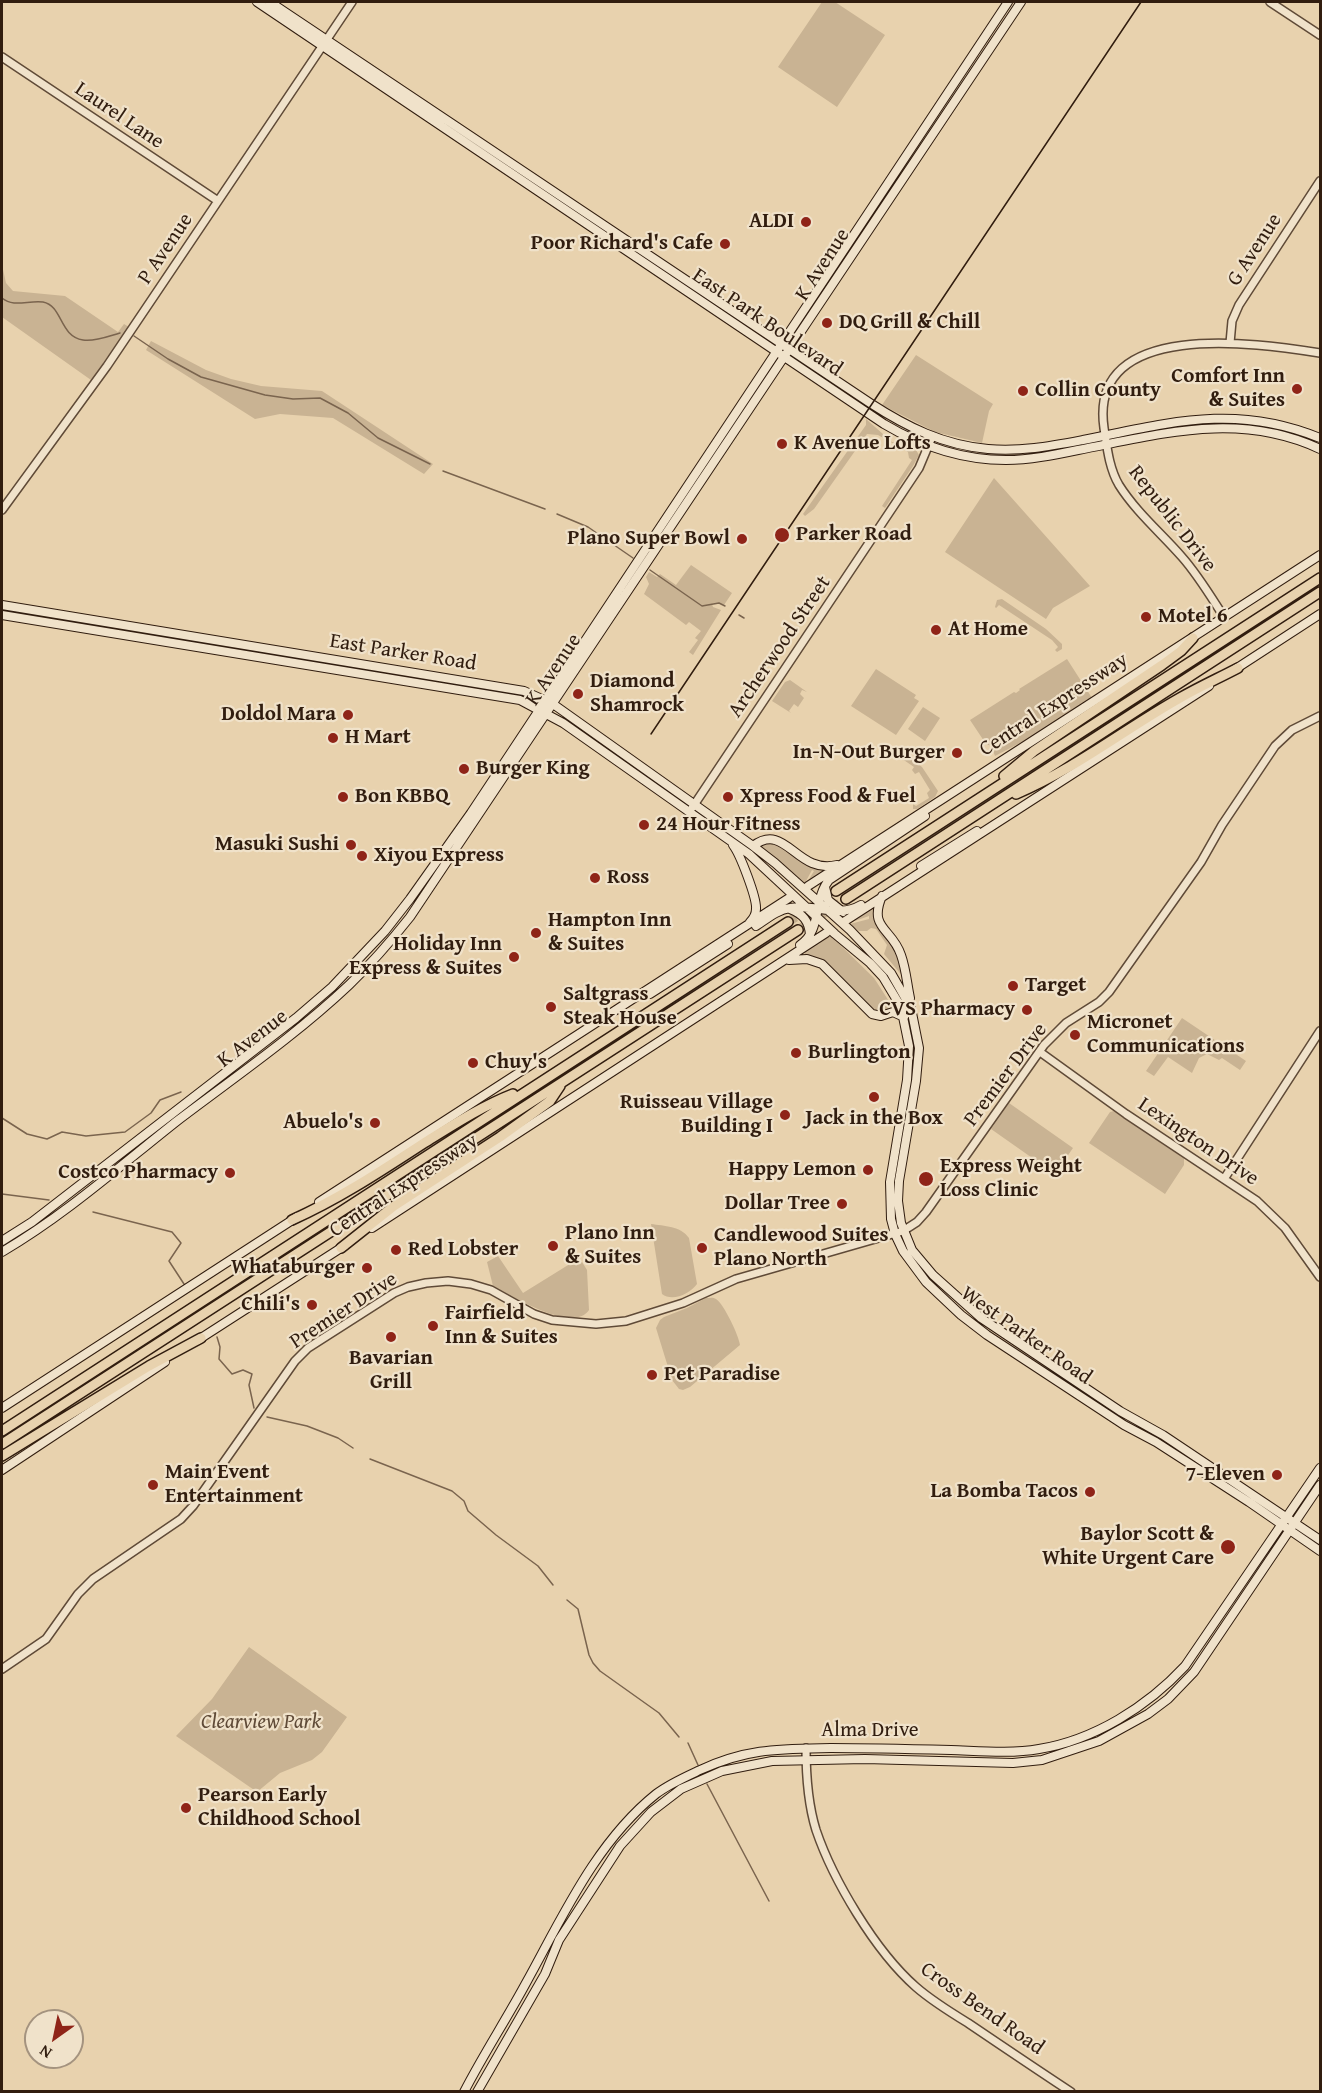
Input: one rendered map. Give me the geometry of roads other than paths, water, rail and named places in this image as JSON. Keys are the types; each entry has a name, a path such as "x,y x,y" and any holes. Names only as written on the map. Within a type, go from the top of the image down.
{"highway":[{"name":"Central Expressway","path":"836,891 1320,578"},
{"path":"846,899 1320,592"},
{"path":"985,794 1034,752 1153,672 1181,651 1193,638"},
{"path":"994,803 1050,778 1085,759 1180,698 1238,668"},
{"name":"Central Expressway","path":"2,1431 788,922"},
{"name":"Central Expressway","path":"2,1444 798,930"},
{"path":"341,1248 394,1206 500,1137 550,1101 563,1082"},
{"path":"292,1220 347,1193 497,1100 530,1088"},
{"path":"2,1456 149,1366 201,1338"}],"main road":[{"name":"East Park Boulevard","path":"257,2 324,42"},
{"name":"East Park Boulevard","path":"270,2 324,42 783,350 832,378 899,422 932,437 984,449 1034,449 1160,424 1208,418 1250,419 1275,423 1320,438"},
{"name":"K Avenue","path":"783,350 863,219 1008,2"},
{"name":"K Avenue","path":"2,1252 33,1233 88,1192 302,1025 337,996 384,948 428,893 475,815 648,553 678,501 720,445 783,350 846,263 1021,2"},
{"path":"863,219 872,225"},
{"path":"838,259 846,263"},
{"name":"East Park Boulevard","path":"783,350 828,386 900,433 929,446 981,459 1034,459 1209,427 1246,428 1274,433 1320,449"},
{"path":"828,386 832,378"},
{"path":"1208,418 1209,427"},
{"path":"1274,433 1275,423"},
{"name":"K Avenue","path":"648,553 685,506 720,445"},
{"path":"1034,449 1034,459"},
{"path":"678,501 685,506"},
{"name":"Central Expressway","path":"808,886 1320,555"},
{"name":"East Parker Road","path":"2,605 524,691 550,702 695,804 751,850"},
{"path":"829,911 843,912 860,906 970,835 1039,797 1320,614"},
{"name":"East Parker Road","path":"2,615 516,699 544,711 729,840 751,850"},
{"path":"211,650 212,640"},
{"path":"358,674 360,664"},
{"path":"417,683 419,674"},
{"path":"475,693 477,683"},
{"path":"650,1047 652,1043 676,1026 804,943 810,935 825,885 834,876 999,767 1002,761"},
{"path":"641,778 647,770"},
{"path":"845,921 1027,803"},
{"name":"K Avenue","path":"2,1241 32,1222 296,1018 332,987 385,931 475,815"},
{"path":"751,850 762,840 773,838 813,864 825,866 843,863"},
{"path":"729,840 738,851 756,902 754,917 748,926"},
{"name":"West Parker Road","path":"751,850 807,908 829,911 891,973 911,1008 919,1048 898,1201 899,1233 912,1250 933,1275 988,1323 1120,1411 1178,1445 1221,1479 1285,1521 1295,1523 1320,1540"},
{"name":"West Parker Road","path":"751,850 818,910 883,977 893,991 904,1017 909,1046 907,1080 889,1197 907,1258 926,1282 972,1324 1113,1418 1221,1479"},
{"path":"825,885 828,900 843,912"},
{"path":"419,887 428,893"},
{"path":"882,896 877,908 877,917 901,955 911,1008"},
{"name":"Central Expressway","path":"2,1407 789,898"},
{"path":"568,1041 649,995 778,912 789,908 807,908"},
{"path":"789,908 806,920 810,935"},
{"name":"Central Expressway","path":"2,1470 73,1421 826,933"},
{"path":"785,961 807,959 822,964 872,1014 881,1016 895,1012 904,1017"},
{"path":"907,1080 916,1081"},
{"path":"897,1135 907,1136"},
{"path":"81,1182 88,1192"},
{"path":"926,1282 933,1275"},
{"path":"1113,1418 1120,1411"},
{"path":"1172,1453 1178,1445"},
{"name":"Alma Drive","path":"464,2091 513,2007 552,1932 609,1842 631,1815 665,1788 722,1760 765,1749 1008,1751 1038,1749 1065,1743 1094,1732 1129,1713 1162,1689 1190,1660 1320,1468"},
{"name":"Alma Drive","path":"477,2091 545,1974 565,1931 620,1846 651,1812 681,1789 722,1771 755,1763 865,1759 1013,1762 1042,1760 1107,1737 1148,1714 1168,1699 1194,1672 1320,1485"},
{"name":"West Parker Road","path":"1285,1521 1290,1531 1320,1551"},
{"path":"1232,1596 1241,1602"}],"street":[{"name":"P Avenue","path":"2,510 110,362 352,2"},
{"path":"1270,2 1320,35"},
{"name":"Laurel Lane","path":"2,57 218,201"},
{"name":"G Avenue","path":"1230,343 1232,321 1239,306 1320,181"},
{"name":"Republic Drive","path":"1224,617 1184,559 1120,486 1112,468 1107,445 1102,409 1104,398 1111,381 1125,364 1151,352 1199,344 1230,343 1320,353"},
{"name":"Archerwood Street","path":"689,812 919,468 932,437"},
{"name":"Premier Drive","path":"2,1670 46,1639 78,1594 93,1580 181,1519 193,1506 295,1361 308,1348 394,1293 426,1283 448,1281 491,1290 534,1314 552,1320 593,1324 626,1321 683,1303 736,1279 899,1233 921,1219 1040,1052 1066,1023 1099,1002 1109,992 1201,862 1222,825 1275,746 1292,730 1320,716"},
{"path":"1224,1179 1320,1031"},
{"name":"Lexington Drive","path":"1040,1052 1272,1214 1320,1277"},
{"name":"Cross Bend Road","path":"806,1748 807,1784 815,1828 824,1850 861,1918 889,1958 925,1994 1071,2091"}],"waterway":[{"path":"2,298 11,303 43,302 49,305 69,333 83,340 120,333"},
{"path":"134,336 168,359 201,377 265,395 293,399 320,398 348,413 378,438 430,464"},
{"path":"443,471 545,509"},
{"path":"557,514 588,527 633,558"},
{"path":"650,570 702,606 719,603 725,606"},
{"path":"739,615 744,618"},
{"path":"2,1118 27,1134 47,1139 62,1132 86,1136 125,1132 151,1113 160,1100 181,1092"},
{"path":"2,1194 49,1200"},
{"path":"93,1212 172,1232 181,1243 169,1261 184,1284"},
{"path":"217,1337 220,1347 219,1359 232,1374 243,1370 252,1374 249,1385 254,1408"},
{"path":"267,1417 307,1426 338,1438 353,1448"},
{"path":"370,1459 452,1491 464,1501 468,1511 538,1566 553,1585"},
{"path":"567,1600 578,1609 593,1663 600,1671 659,1713 679,1737"},
{"path":"688,1743 698,1765"},
{"path":"707,1784 769,1901"}],"tunnel":[{"path":"788,922 836,891"},
{"path":"798,930 846,899"}],"tram line":[{"path":"651,734 1141,2"}],"place":[{"name":"ALDI","path":"806,222"},
{"name":"Poor Richard's Cafe","path":"725,244"},
{"name":"DQ Grill & Chill","path":"827,323"},
{"name":"Comfort Inn & Suites","path":"1297,389"},
{"name":"Collin County","path":"1023,391"},
{"name":"K Avenue Lofts","path":"782,444"},
{"name":"Parker Road","path":"782,535"},
{"name":"Plano Super Bowl","path":"742,539"},
{"name":"Motel 6","path":"1146,617"},
{"name":"At Home","path":"936,630"},
{"name":"Diamond Shamrock","path":"578,694"},
{"name":"Doldol Mara","path":"348,715"},
{"name":"H Mart","path":"333,738"},
{"name":"In-N-Out Burger","path":"957,753"},
{"name":"Burger King","path":"464,769"},
{"name":"Bon KBBQ","path":"343,797"},
{"name":"Xpress Food & Fuel","path":"728,797"},
{"name":"24 Hour Fitness","path":"644,825"},
{"name":"Masuki Sushi","path":"351,845"},
{"name":"Xiyou Express","path":"362,856"},
{"name":"Ross","path":"595,878"},
{"name":"Hampton Inn & Suites","path":"536,933"},
{"name":"Holiday Inn Express & Suites","path":"514,957"},
{"name":"Target","path":"1013,986"},
{"name":"Saltgrass Steak House","path":"551,1007"},
{"name":"CVS Pharmacy","path":"1027,1010"},
{"name":"Micronet Communications","path":"1075,1035"},
{"name":"Burlington","path":"796,1053"},
{"name":"Chuy's","path":"473,1063"},
{"name":"Jack in the Box","path":"874,1097"},
{"name":"Ruisseau Village Building I","path":"785,1115"},
{"name":"Abuelo's","path":"375,1123"},
{"name":"Happy Lemon","path":"868,1170"},
{"name":"Costco Pharmacy","path":"230,1173"},
{"name":"Express Weight Loss Clinic","path":"926,1179"},
{"name":"Dollar Tree","path":"842,1204"},
{"name":"Plano Inn & Suites","path":"553,1246"},
{"name":"Candlewood Suites Plano North","path":"702,1248"},
{"name":"Red Lobster","path":"396,1250"},
{"name":"Whataburger","path":"367,1268"},
{"name":"Chili's","path":"312,1305"},
{"name":"Fairfield Inn & Suites","path":"433,1326"},
{"name":"Bavarian Grill","path":"391,1337"},
{"name":"Pet Paradise","path":"652,1375"},
{"name":"7-Eleven","path":"1277,1475"},
{"name":"Main Event Entertainment","path":"153,1485"},
{"name":"La Bomba Tacos","path":"1090,1492"},
{"name":"Baylor Scott & White Urgent Care","path":"1228,1547"},
{"name":"Pearson Early Childhood School","path":"186,1808"}],"park label":[{"name":"Clearview Park","path":"261,1723"}]}
